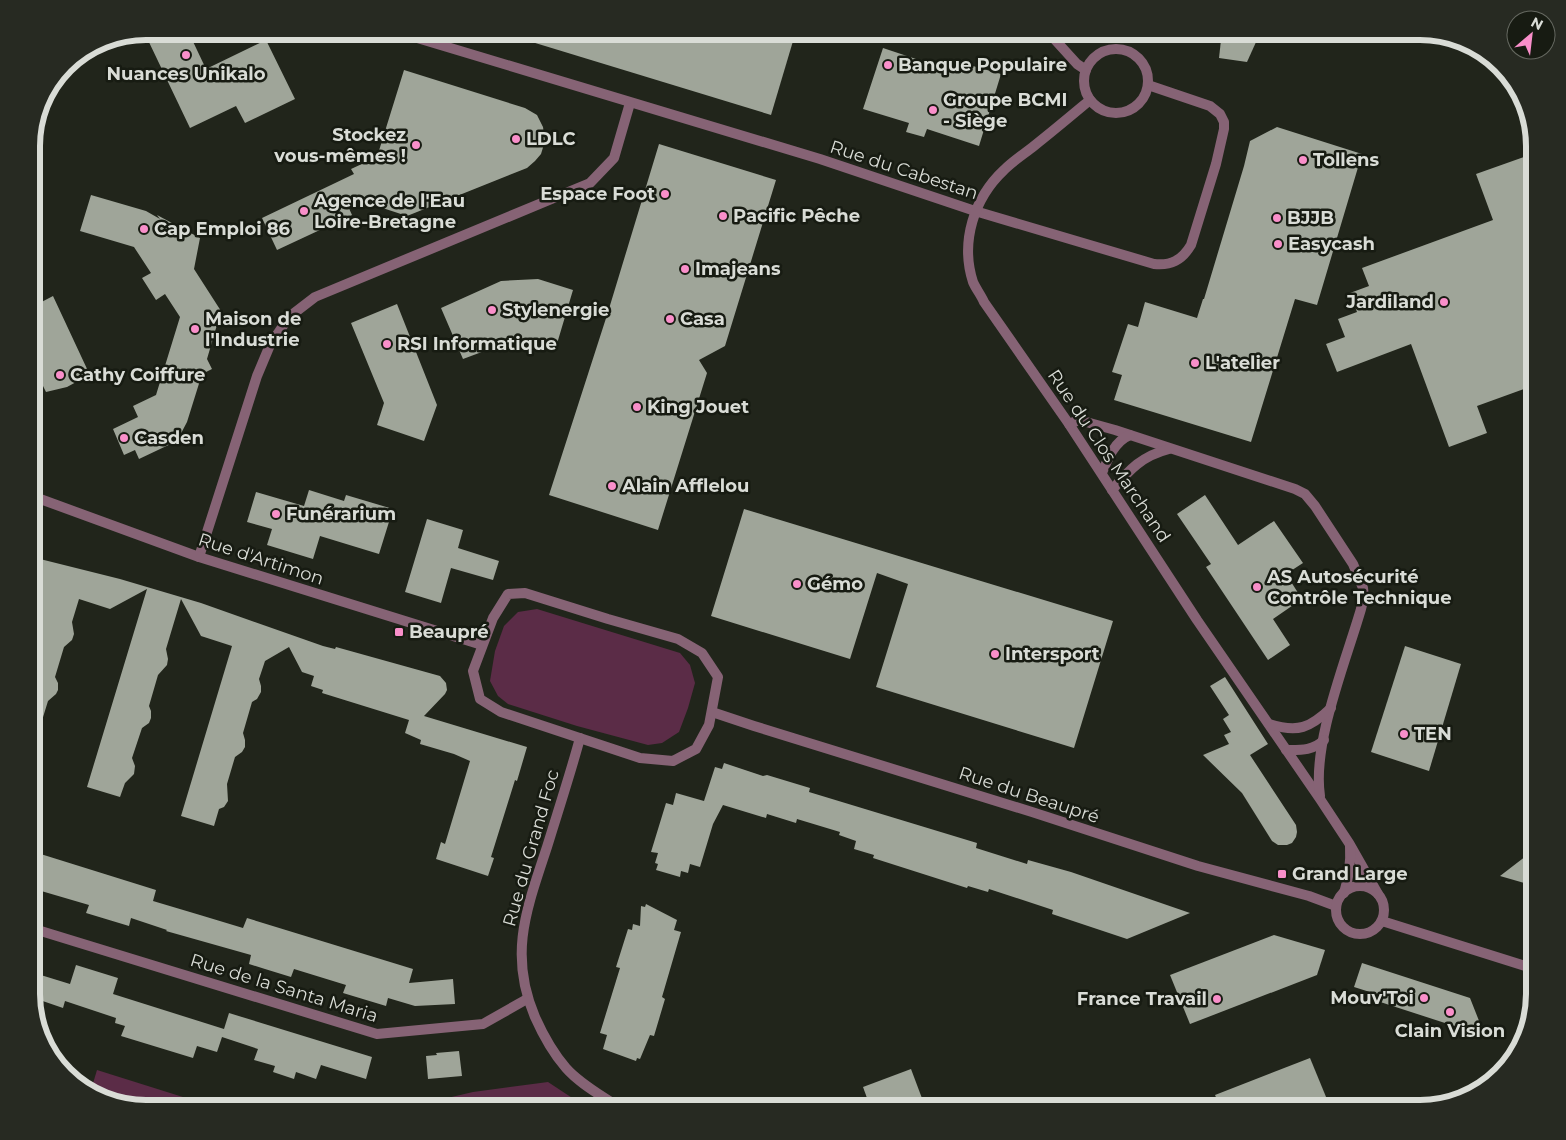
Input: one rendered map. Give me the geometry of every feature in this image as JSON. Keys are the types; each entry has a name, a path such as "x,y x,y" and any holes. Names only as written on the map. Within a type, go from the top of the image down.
{"street":[{"name":"Rue du Cabestan","path":"424,40 820,159 975,211 1154,264 1165,264 1176,261 1186,253 1194,238 1216,164 1224,122 1220,114 1210,106 1148,85"},
{"path":"1055,40 1077,64 1086,70"},
{"path":"1123,50 1132,53 1144,66 1148,85 1145,95 1138,104 1129,110 1108,112 1090,100 1085,91 1084,80 1090,62 1096,56 1104,51 1123,50"},
{"name":"Rue du Clos Marchand","path":"1090,100 1005,168 988,187 975,211 969,236 969,260 974,283 984,302 1102,472 1197,620 1320,799 1349,843 1378,894"},
{"path":"199,557 257,376 270,345 289,317 316,297 590,182 614,158 630,103"},
{"path":"1069,424 1079,420 1130,435 1301,492 1316,506 1353,564 1362,582 1364,597 1331,708 1324,740 1319,777 1320,799"},
{"path":"1102,472 1115,447 1130,435"},
{"path":"1112,490 1140,461 1150,455 1170,449"},
{"name":"Rue d'Artimon","path":"40,499 199,557 482,645"},
{"path":"525,593 678,639 702,653 718,677 712,712 709,725 696,749 673,761 640,758 501,712 480,699 473,671 493,618 508,594 525,593"},
{"path":"1269,724 1290,729 1302,728 1313,723 1331,708"},
{"name":"Rue du Beaupré","path":"712,712 1198,866 1309,896 1336,906"},
{"name":"Rue du Grand Foc","path":"580,738 530,902 522,936 521,968 527,999 544,1039 567,1069 608,1100"},
{"path":"1286,750 1309,749 1324,740"},
{"path":"1344,893 1351,861 1349,843"},
{"path":"1357,886 1372,889 1378,894 1384,910 1382,921 1375,929 1370,932 1356,934 1340,923 1336,906 1344,893 1357,886"},
{"path":"1382,921 1526,966"},
{"name":"Rue de la Santa Maria","path":"40,930 377,1034 483,1024 527,999"}],"shaded area":[{"path":"537,609 680,653 690,665 695,683 679,732 662,743 648,745 577,726 508,704 498,696 490,681 495,651 504,626 518,612"},
{"path":"97,1070 192,1100 139,1100 125,1098 92,1085"},
{"path":"548,1082 575,1100 439,1100 473,1092"}],"building":[{"path":"148,40 192,40 206,69 266,40 295,99 245,123 236,106 190,128"},
{"path":"525,40 793,40 771,115"},
{"path":"1221,40 1257,40 1247,62 1219,58"},
{"path":"883,48 940,67 942,63 971,71 973,66 1001,74 979,146 927,129 924,137 906,132 909,123 863,109"},
{"path":"404,70 525,108 537,115 543,127 545,141 541,154 527,168 407,216 343,195 352,215 277,250 262,218 354,174 351,169 377,157"},
{"path":"1277,127 1362,154 1317,305 1295,299 1251,442 1114,400 1122,375 1112,372 1128,324 1138,327 1145,302 1197,318 1250,141"},
{"path":"659,144 776,180 725,346 699,360 707,373 658,530 549,495 608,312"},
{"name":"Jardiland","path":"1526,156 1526,388 1477,406 1487,433 1449,447 1411,344 1337,372 1326,344 1345,337 1338,319 1357,312 1350,293 1369,286 1362,268 1493,220 1476,174"},
{"name":"Maison de l'Industrie","path":"91,195 146,211 160,219 157,215 200,238 194,269 221,311 207,359 212,369 202,374 187,422 177,441 139,459 135,450 124,455 113,429 138,417 133,406 156,395 180,317 165,294 156,300 142,278 151,273 134,247 80,231"},
{"path":"538,279 573,290 556,347 527,338 517,339 463,359 441,308 501,281"},
{"path":"53,296 88,371 78,381 67,387 46,392 40,380 40,303"},
{"path":"397,304 437,405 424,441 377,425 384,403 351,323"},
{"path":"309,490 344,501 346,495 393,509 379,554 320,536 313,559 267,545 272,529 247,522 256,492 304,506"},
{"name":"AS Autosécurité Contrôle Technique","path":"1205,495 1238,545 1274,521 1303,563 1286,574 1302,599 1273,619 1290,645 1268,660 1206,567 1211,564 1177,514"},
{"name":"Intersport","path":"744,509 1113,621 1074,748 876,687 908,584 877,573 850,659 711,616"},
{"path":"427,519 463,530 458,548 499,561 493,580 451,568 441,603 405,592"},
{"path":"40,559 120,579 201,603 323,646 335,649 336,647 440,676 446,683 447,690 424,716 527,747 491,857 494,858 488,876 436,859 441,842 445,844 470,761 420,744 421,740 405,733 409,720 322,693 323,690 311,686 314,676 302,672 289,647 265,661 259,679 261,692 257,699 252,702 243,733 245,747 235,757 227,784 228,801 224,807 219,809 214,826 181,816 232,646 201,636 181,599 166,649 167,665 158,675 149,706 151,718 149,723 142,728 132,758 135,766 134,774 125,783 120,797 87,787 147,589 110,609 79,599 72,622 74,634 72,640 64,647 55,677 58,683 58,690 48,701 40,727"},
{"path":"1405,646 1461,664 1429,771 1371,752"},
{"path":"1225,677 1268,744 1250,755 1296,825 1296,837 1292,843 1287,845 1278,845 1272,841 1242,793 1203,755 1229,744 1224,735 1231,732 1223,719 1229,715 1210,686"},
{"path":"724,763 763,776 767,775 810,788 809,792 977,843 976,848 1027,864 1028,860 1071,872 1190,913 1127,939 1052,914 1053,910 989,889 988,892 968,886 967,888 873,858 874,855 854,849 856,841 839,835 840,832 797,819 796,823 767,814 766,818 723,805 713,824 700,867 690,864 688,873 681,871 680,877 656,870 658,864 655,863 658,853 651,852 666,803 673,805 676,793 704,801 715,767 722,769"},
{"path":"40,854 156,890 153,901 243,928 247,918 413,969 409,983 453,979 455,1004 415,1006 388,998 386,1006 343,993 346,985 294,969 291,977 249,964 251,955 166,931 131,918 129,926 86,913 89,905 40,891"},
{"path":"1526,856 1526,883 1500,876"},
{"path":"646,904 677,920 674,930 681,932 662,997 665,999 654,1036 650,1035 640,1059 637,1058 636,1061 603,1049 607,1035 600,1033 620,968 616,967 628,929 632,930 633,924 640,926 641,906 645,907"},
{"name":"France Travail","path":"1274,935 1325,950 1317,975 1190,1024 1170,975"},
{"path":"1362,963 1470,998 1485,1036 1371,999 1373,993 1354,987"},
{"path":"76,965 118,978 113,994 224,1029 229,1013 372,1057 366,1079 321,1065 316,1079 296,1072 294,1079 273,1072 275,1066 254,1060 258,1049 222,1037 217,1052 197,1046 193,1058 121,1036 125,1026 115,1023 116,1018 65,1001 63,1008 40,1000 40,975 70,984"},
{"path":"459,1051 462,1076 428,1079 426,1056"},
{"path":"1310,1058 1327,1100 1217,1100 1215,1095"},
{"path":"911,1069 923,1100 868,1100 863,1087"}],"place":[{"name":"Nuances Unikalo","path":"186,55"},
{"name":"Banque Populaire","path":"888,65"},
{"name":"Groupe BCMI - Siège","path":"933,110"},
{"name":"LDLC","path":"516,139"},
{"name":"Stockez vous-mêmes !","path":"416,145"},
{"name":"Tollens","path":"1303,160"},
{"name":"Espace Foot","path":"665,194"},
{"name":"Agence de l'Eau Loire-Bretagne","path":"304,211"},
{"name":"Pacific Pêche","path":"723,216"},
{"name":"BJJB","path":"1277,218"},
{"name":"Cap Emploi 86","path":"144,229"},
{"name":"Easycash","path":"1278,244"},
{"name":"Imajeans","path":"685,269"},
{"name":"Jardiland","path":"1444,302"},
{"name":"Stylenergie","path":"492,310"},
{"name":"Casa","path":"670,319"},
{"name":"Maison de l'Industrie","path":"195,329"},
{"name":"RSI Informatique","path":"387,344"},
{"name":"L'atelier","path":"1195,363"},
{"name":"Cathy Coiffure","path":"60,375"},
{"name":"King Jouet","path":"637,407"},
{"name":"Casden","path":"124,438"},
{"name":"Alain Afflelou","path":"612,486"},
{"name":"Funérarium","path":"276,514"},
{"name":"Gémo","path":"797,584"},
{"name":"AS Autosécurité Contrôle Technique","path":"1257,587"},
{"name":"Beaupré","path":"399,632"},
{"name":"Intersport","path":"995,654"},
{"name":"TEN","path":"1404,734"},
{"name":"Grand Large","path":"1282,874"},
{"name":"Mouv'Toi","path":"1424,998"},
{"name":"France Travail","path":"1217,999"},
{"name":"Clain Vision","path":"1450,1012"}]}
